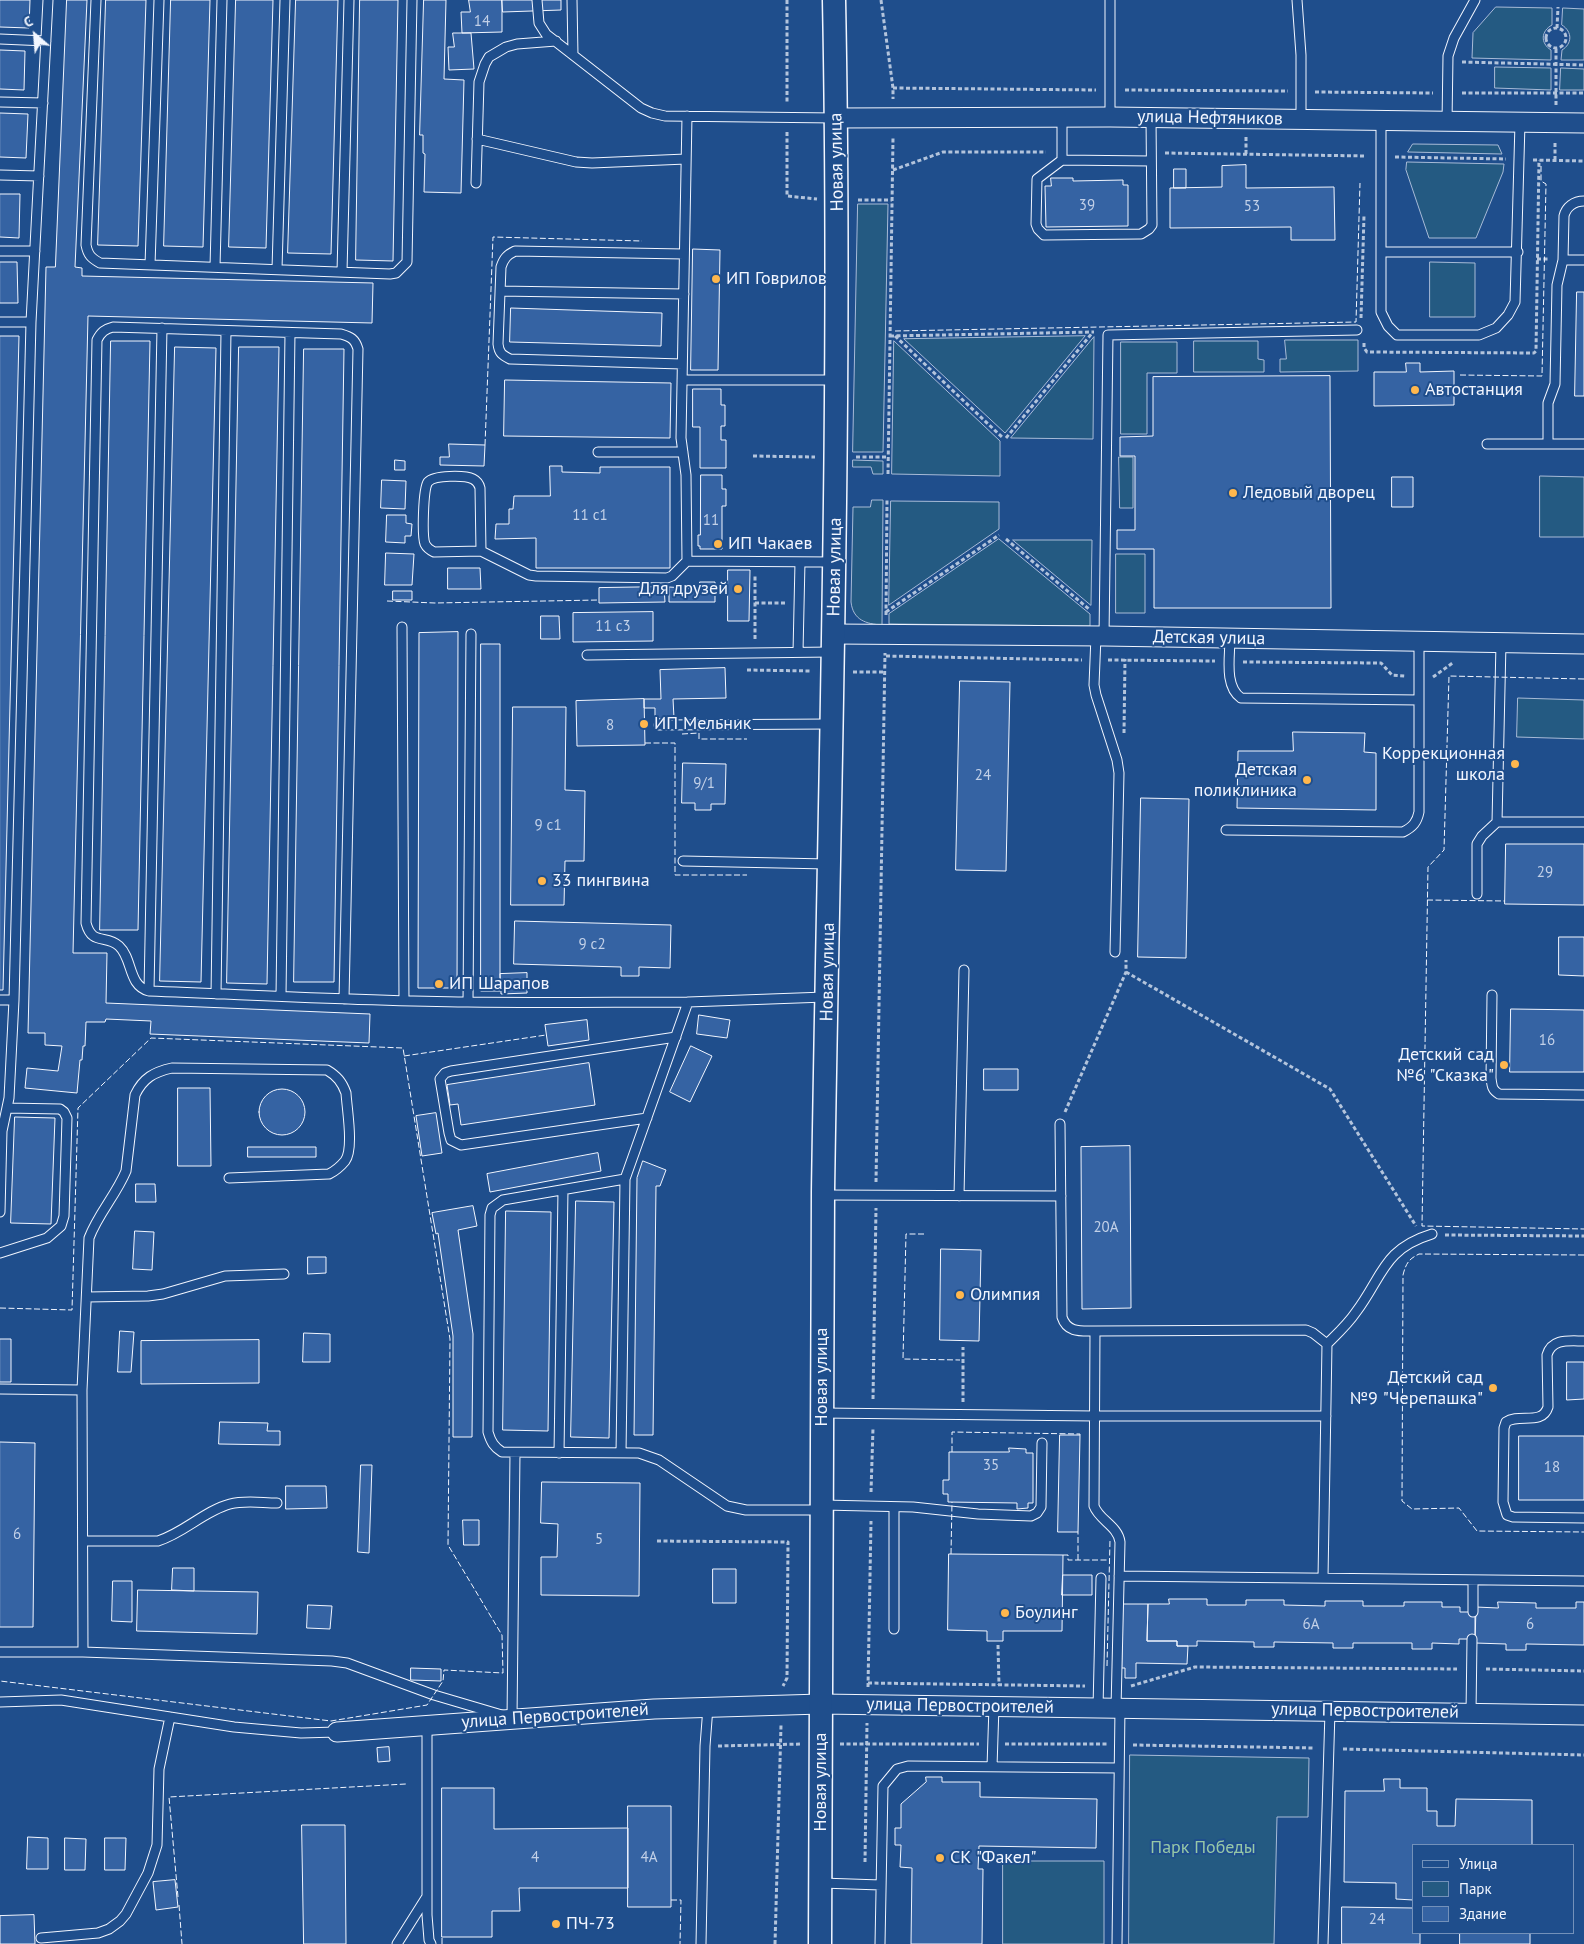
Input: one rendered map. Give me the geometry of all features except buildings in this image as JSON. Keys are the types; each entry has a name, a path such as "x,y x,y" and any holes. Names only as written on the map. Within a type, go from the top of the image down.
{"street":[{"name":"Новая улица","path":"820,1944 823,1195 838,380 834,0"},
{"name":"улица Нефтяников","path":"836,118 1110,117 1584,123"},
{"name":"Детская улица","path":"834,643 885,635 1101,631 1230,638 1584,644"},
{"name":"улица Первостроителей","path":"337,1732 512,1718 708,1706 820,1704 1584,1715"}],"lane":[{"path":"0,1212 1,1130 7,1108 14,1000 31,322 48,0"},
{"path":"96,0 86,245 88,254 100,263 396,273 406,262 412,0"},
{"path":"150,265 159,0"},
{"path":"215,267 222,0"},
{"path":"277,270 285,0"},
{"path":"342,272 349,0"},
{"path":"537,0 539,23 546,34 641,108 652,114 836,118"},
{"path":"572,0 573,55"},
{"path":"1110,0 1110,117"},
{"path":"1296,0 1301,55 1300,120"},
{"path":"1447,122 1448,56 1454,38 1475,0"},
{"path":"0,39 46,40"},
{"path":"476,183 480,73 490,57 506,47 517,44 556,41"},
{"path":"0,102 43,103"},
{"path":"481,551 480,488 478,483 468,478 438,477 432,479 425,488 424,538 428,549 434,552 481,551 529,575 536,576 667,578 672,576 687,561 686,475 681,438 687,116"},
{"path":"1062,117 1062,156"},
{"path":"1151,118 1152,225 1146,232 1044,235 1038,229 1036,224 1036,184 1041,175 1062,156 1151,157"},
{"path":"1382,121 1381,312 1388,326 1397,335 1479,335 1496,328 1508,315 1515,302 1518,252 1520,123"},
{"path":"477,139 576,162 686,159"},
{"path":"0,175 39,176"},
{"path":"1548,444 1548,403 1555,384 1557,285 1563,260 1565,211 1572,204 1584,201"},
{"path":"0,251 35,251"},
{"path":"682,364 510,359 503,356 499,351 500,290 501,266 504,259 515,251 684,254"},
{"path":"1381,252 1518,252"},
{"path":"1563,260 1584,260"},
{"path":"500,290 684,294"},
{"path":"0,322 31,322"},
{"path":"344,998 358,349 356,342 351,337 341,334 107,328 97,340 86,923 89,932 95,938 112,942 119,946 137,983 142,989 149,991 216,994 468,1002 688,1002 827,997"},
{"path":"149,991 162,328"},
{"path":"216,994 226,330"},
{"path":"1115,952 1119,773 1117,760 1094,685 1101,631 1108,335 1359,330"},
{"path":"281,996 290,333"},
{"path":"682,380 838,380"},
{"path":"1487,444 1584,444"},
{"path":"598,452 683,452"},
{"path":"687,561 836,562"},
{"path":"798,652 800,562"},
{"path":"402,627 404,1001"},
{"path":"468,1002 471,634"},
{"path":"1230,638 1230,680 1235,694 1242,698 1419,700"},
{"path":"1226,830 1404,832 1410,828 1417,821 1418,812 1419,641"},
{"path":"587,655 798,652 834,643"},
{"path":"1497,822 1501,643"},
{"path":"659,725 832,724"},
{"path":"1477,894 1477,844 1482,836 1497,822 1584,822"},
{"path":"683,861 830,864"},
{"path":"959,1196 964,970"},
{"path":"1492,995 1491,1078 1494,1091 1499,1094 1584,1096"},
{"path":"0,1000 14,1000"},
{"path":"621,1453 625,1179 688,1002"},
{"path":"647,1118 461,1145 452,1140 449,1133 440,1079 445,1073 451,1071 676,1037"},
{"path":"0,1066 10,1066"},
{"path":"83,1652 82,1390 89,1238 93,1228 122,1182 126,1171 134,1095 139,1086 148,1077 159,1070 172,1068 327,1070 344,1085 349,1151 346,1160 338,1168 329,1174 229,1178"},
{"path":"0,1253 47,1238 61,1226 64,1216 67,1118 64,1112 60,1109 7,1108"},
{"path":"1060,1124 1062,1318 1068,1328 1095,1331 1306,1330 1327,1344"},
{"path":"625,1179 503,1200 492,1208 490,1215 488,1432 491,1442 502,1452 639,1453 659,1460 727,1506 736,1509 871,1506 1031,1516 1037,1513 1041,1507 1042,1443"},
{"path":"559,1453 562,1190"},
{"path":"823,1195 1061,1196"},
{"path":"1323,1578 1327,1344 1356,1313 1387,1261 1405,1245 1427,1236"},
{"path":"86,1297 148,1296 163,1294 225,1276 284,1274"},
{"path":"1095,1331 1094,1506 1099,1516 1117,1533 1119,1538 1117,1687 1111,1708"},
{"path":"1584,1341 1560,1341 1549,1349 1547,1355 1548,1407 1546,1413 1537,1418 1516,1418 1506,1422 1504,1428 1503,1493 1504,1508 1507,1515 1513,1518 1584,1518"},
{"path":"0,1389 82,1390"},
{"path":"822,1413 1326,1416"},
{"path":"0,1652 83,1652 332,1661 347,1663 434,1696 512,1718 515,1453"},
{"path":"83,1541 158,1541 170,1538 226,1506 244,1503 277,1503"},
{"path":"894,1507 894,1630"},
{"path":"1119,1576 1584,1581"},
{"path":"1101,1578 1098,1686 1111,1708 1119,1744 1117,1944"},
{"path":"1472,1612 1473,1580"},
{"path":"1471,1713 1472,1639"},
{"path":"0,1702 61,1700 234,1726 301,1733 337,1732"},
{"path":"701,1944 705,1746 708,1706"},
{"path":"992,1767 994,1706"},
{"path":"1323,1944 1330,1711"},
{"path":"41,1938 98,1932 109,1929 126,1914 148,1873 157,1845 158,1769 170,1717"},
{"path":"427,1724 427,1896 428,1934 431,1944"},
{"path":"880,1944 883,1786 897,1769 908,1766 1119,1768"},
{"path":"820,1883 881,1884"},
{"path":"397,1944 427,1896"}],"path":[{"path":"881,0 893,88 1584,93"},
{"path":"1557,28 1558,7"},
{"path":"1557,28 1564,32 1566,40 1562,46 1554,47 1548,42 1547,36 1550,30 1557,28"},
{"path":"1448,62 1584,65"},
{"path":"888,474 892,336 892,170 943,152 1062,156"},
{"path":"1151,157 1382,157 1584,161"},
{"path":"1364,214 1359,330 1364,336 1364,348 1367,352 1534,353 1536,351 1539,160"},
{"path":"892,336 1093,332 1108,335"},
{"path":"892,336 1005,438 1093,332"},
{"path":"864,1884 887,500"},
{"path":"886,612 999,535"},
{"path":"1006,539 1101,631"},
{"path":"755,562 755,670"},
{"path":"755,604 799,604"},
{"path":"1126,972 1330,1089 1427,1236 1584,1236"},
{"path":"962,1415 963,1347"},
{"path":"657,1541 788,1542 787,1678 781,1691 775,1944"},
{"path":"998,1645 998,1685"},
{"path":"1117,1687 1130,1687 1195,1666 1584,1671"},
{"path":"868,1683 1098,1686"},
{"path":"705,1746 1119,1744 1584,1755"}],"green space":[{"path":"1496,7 1552,8 1552,25 1546,30 1543,37 1545,44 1551,50 1551,60 1472,58 1473,33"},
{"path":"1563,8 1584,9 1584,60 1561,60 1562,50 1568,45 1570,38 1568,31 1562,25"},
{"path":"1495,67 1551,68 1551,90 1495,88"},
{"path":"1561,68 1584,69 1584,90 1560,90"},
{"path":"1413,144 1498,145 1502,154 1408,152"},
{"path":"1407,162 1504,164 1503,172 1476,238 1429,238 1406,170"},
{"path":"858,204 888,204 883,452 853,452"},
{"path":"1430,262 1475,263 1475,317 1430,317"},
{"path":"1085,336 1005,433 904,339"},
{"path":"1094,337 1093,439 1011,438"},
{"path":"1285,340 1358,340 1358,371 1280,372 1280,359 1286,359"},
{"path":"894,341 1000,441 1000,476 892,474"},
{"path":"1194,341 1258,341 1258,359 1264,360 1264,372 1194,372"},
{"path":"1121,342 1177,342 1177,373 1147,373 1147,434 1121,434"},
{"path":"1119,457 1133,457 1133,508 1120,508"},
{"path":"853,460 883,461 883,474 873,474 871,467 853,467"},
{"path":"1540,476 1584,477 1584,537 1540,537"},
{"path":"872,500 883,500 882,625 871,624 861,620 854,613 851,602 853,507 870,507"},
{"path":"891,501 999,502 999,529 889,605"},
{"path":"999,539 1090,614 1090,626 889,624 889,614"},
{"path":"1013,540 1092,540 1091,605"},
{"path":"1116,554 1145,554 1145,613 1116,613"},
{"path":"1518,698 1584,700 1584,739 1517,737"},
{"name":"Парк Победы","path":"1130,1755 1309,1758 1308,1817 1277,1817 1274,1944 1129,1944"},
{"path":"1003,1861 1104,1861 1104,1944 1003,1944"}],"fence":[{"path":"1460,375 1542,376 1546,184 1541,181 1541,166"},
{"path":"895,331 1356,322 1360,183"},
{"path":"485,445 493,237 642,241"},
{"path":"387,601 435,603 599,600"},
{"path":"1584,679 1449,676 1444,850 1428,867 1422,1226 1584,1229"},
{"path":"682,734 699,733 699,739 747,739"},
{"path":"645,743 675,743 675,875 747,875"},
{"path":"1427,900 1505,901"},
{"path":"404,1056 546,1035"},
{"path":"0,1308 72,1310 78,1108 151,1038 403,1048 450,1339 448,1545 502,1635 503,1673 444,1670 443,1681 427,1705 331,1721 0,1681"},
{"path":"924,1234 906,1234 903,1359 960,1360"},
{"path":"1584,1255 1419,1254 1408,1262 1403,1275 1402,1501 1412,1509 1459,1508 1477,1531 1584,1532"},
{"path":"952,1452 952,1432 1080,1435"},
{"path":"951,1554 952,1502"},
{"path":"1078,1532 1078,1560"},
{"path":"1107,1666 1110,1540"},
{"path":"1063,1555 1068,1555 1068,1560 1109,1560"},
{"path":"178,1897 169,1797 406,1784"},
{"path":"671,1900 681,1900 680,1944"},
{"path":"179,1905 182,1944"},
{"path":"442,1937 442,1944"}],"place":[{"name":"ИП Говрилов","path":"716,279"},
{"name":"Автостанция","path":"1415,390"},
{"name":"Ледовый дворец","path":"1233,493"},
{"name":"ИП Чакаев","path":"718,544"},
{"name":"Для друзей","path":"738,589"},
{"name":"ИП Мельник","path":"644,724"},
{"name":"Коррекционная школа","path":"1515,764"},
{"name":"Детская поликлиника","path":"1307,780"},
{"name":"33 пингвина","path":"542,881"},
{"name":"ИП Шарапов","path":"439,984"},
{"name":"Детский сад №6 \"Сказка\"","path":"1504,1065"},
{"name":"Олимпия","path":"960,1295"},
{"name":"Детский сад №9 \"Черепашка\"","path":"1493,1388"},
{"name":"Боулинг","path":"1005,1613"},
{"name":"СК \"Факел\"","path":"940,1858"},
{"name":"ПЧ-73","path":"556,1924"}]}
